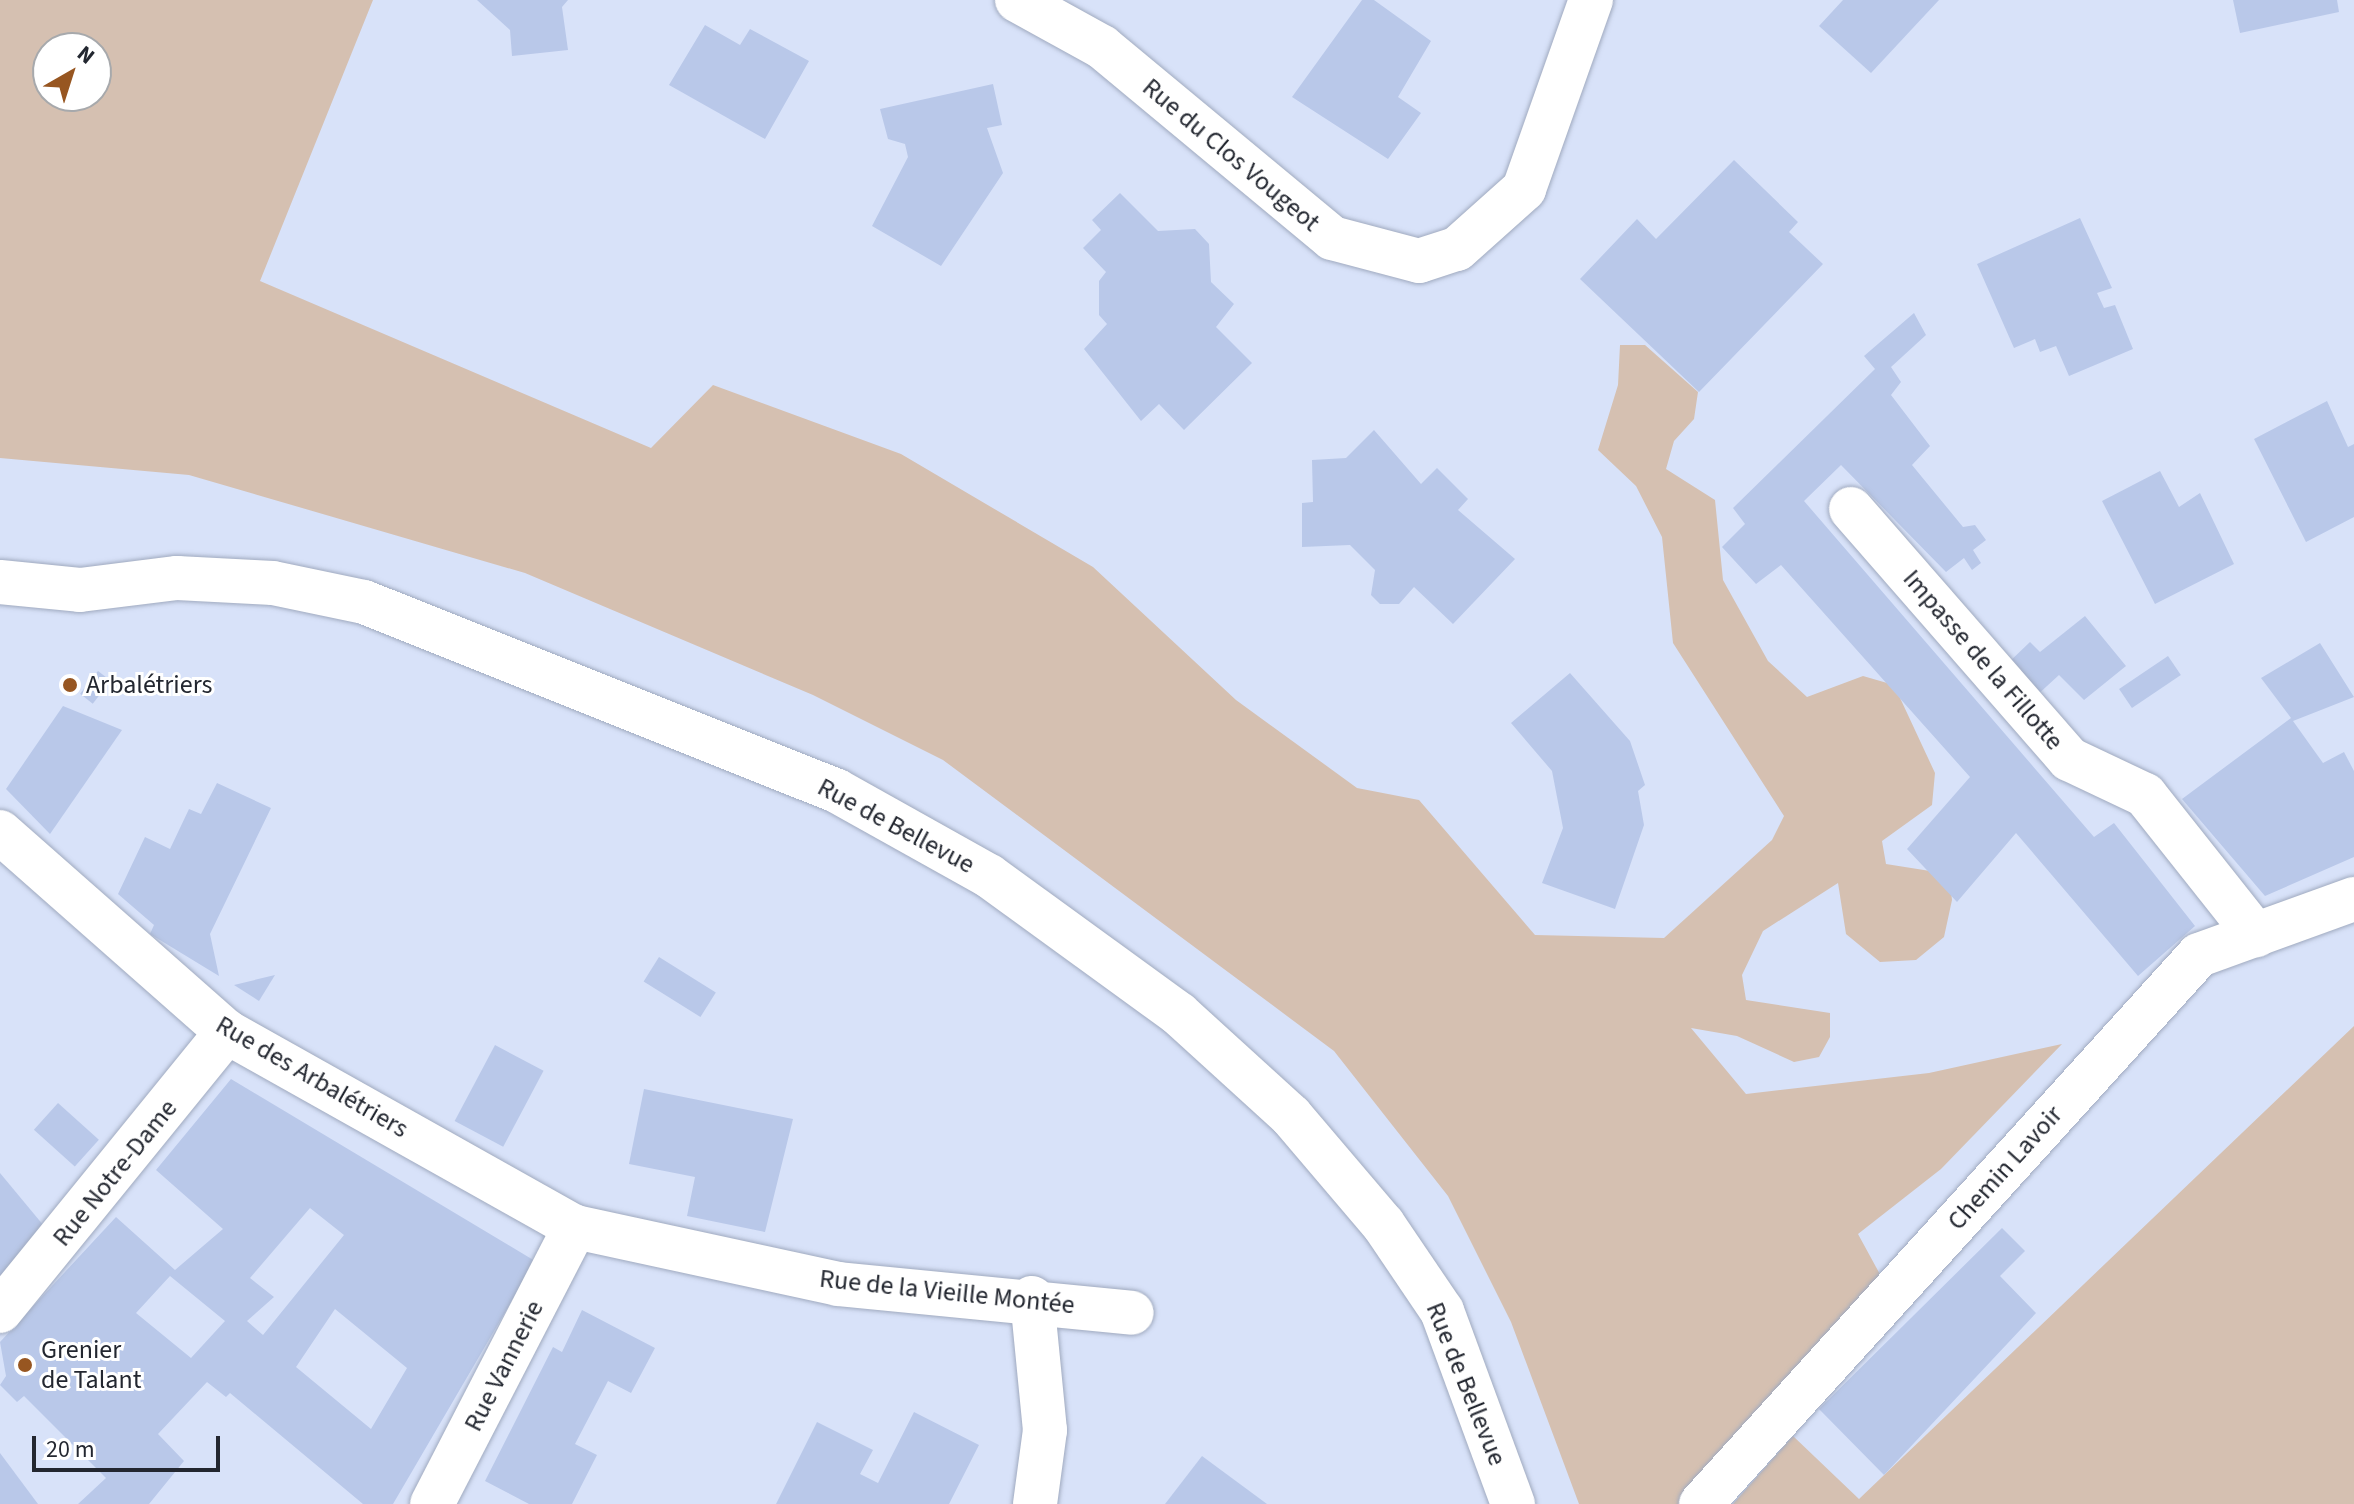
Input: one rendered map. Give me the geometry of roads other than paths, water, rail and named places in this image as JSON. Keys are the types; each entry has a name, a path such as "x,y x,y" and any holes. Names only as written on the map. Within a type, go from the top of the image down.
{"street":[{"name":"Rue du Clos Vougeot","path":"1017,0 1102,47 1332,238 1419,261 1457,249 1524,189 1591,0"},
{"name":"Impasse de la Fillotte","path":"1851,509 2069,759 2145,795 2256,935"},
{"name":"Rue de Bellevue","path":"0,582 80,590 177,578 273,583 364,602 837,791 989,876 1179,1014 1291,1116 1383,1224 1442,1311 1513,1504"},
{"name":"Rue des Arbalétriers","path":"0,832 227,1032 575,1227"},
{"name":"Chemin Lavoir","path":"1701,1504 2199,955 2354,899"},
{"name":"Rue Notre-Dame","path":"0,1311 227,1032"},
{"name":"Rue de la Vieille Montée","path":"575,1227 838,1284 1032,1298 1132,1313"},
{"name":"Rue Vannerie","path":"432,1504 575,1227"},
{"path":"1032,1298 1045,1430 1035,1504"}],"place":[{"name":"Arbalétriers","path":"70,685"},
{"name":"Grenier de Talant","path":"25,1365"}]}
